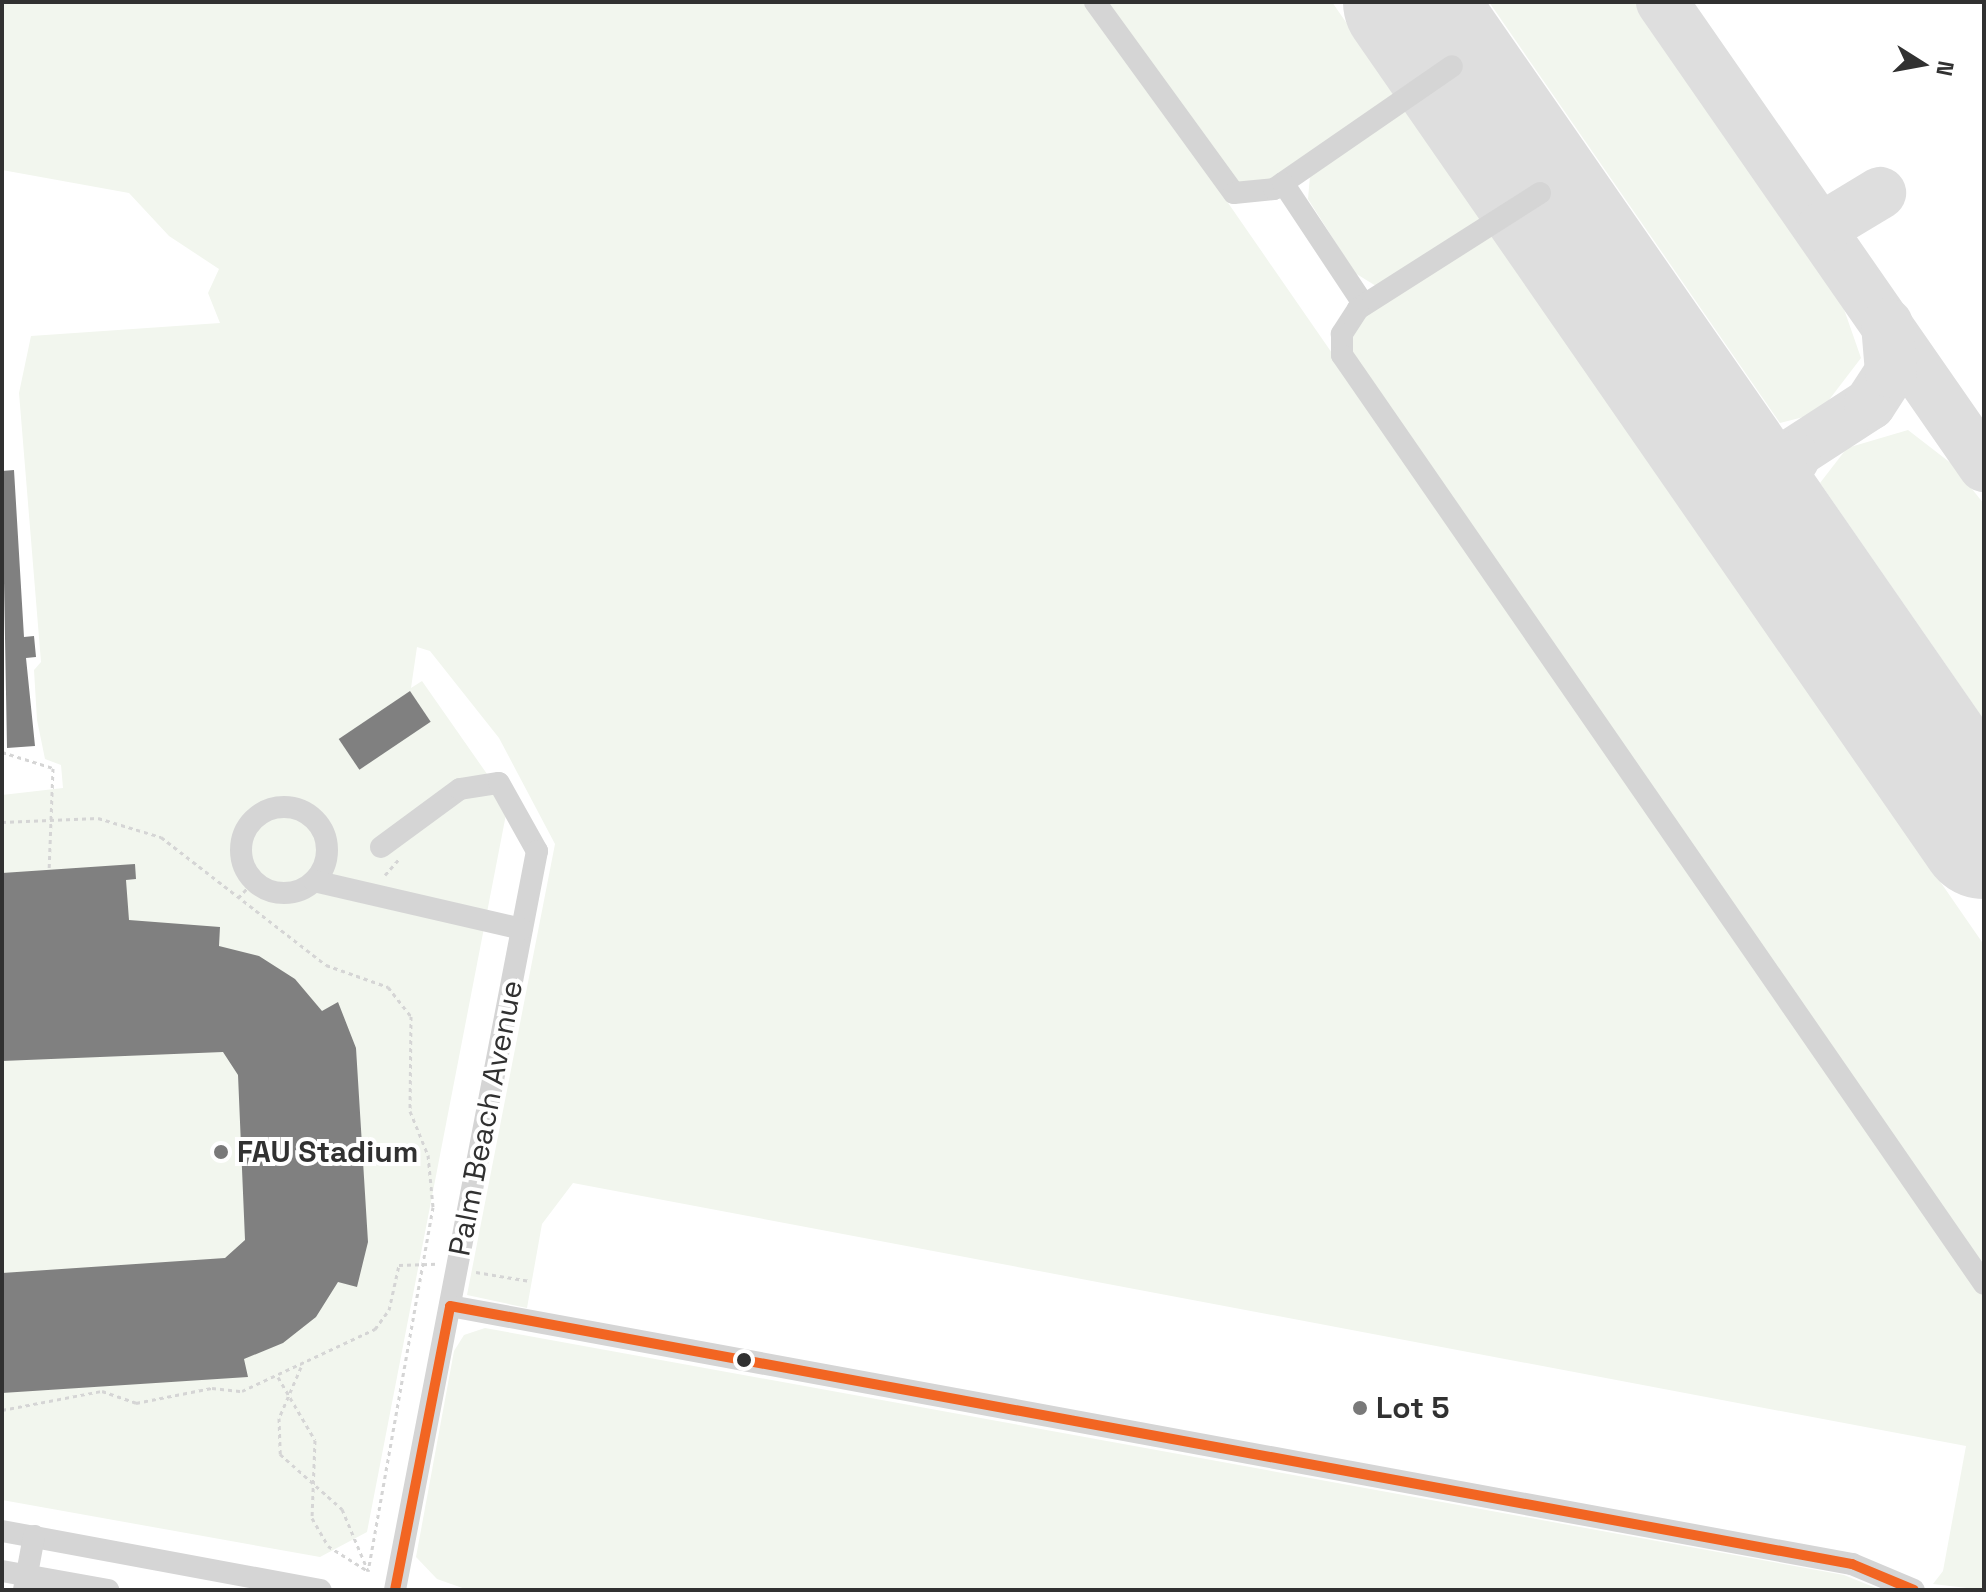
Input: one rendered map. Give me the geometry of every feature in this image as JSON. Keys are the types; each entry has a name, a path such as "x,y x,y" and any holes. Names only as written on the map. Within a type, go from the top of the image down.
{"street":[{"path":"1095,2 1225,188 1261,194 1283,183 1452,66"},
{"path":"1283,183 1364,305"},
{"path":"1540,193 1364,305 1342,334 1347,366 1984,1284"},
{"name":"Palm Beach Avenue","path":"381,847 460,789 499,783 537,851 395,1590"},
{"path":"282,807 307,814 324,833 324,868 314,881 282,893 254,881 245,867 243,836 265,811 282,807"},
{"path":"314,881 522,929"},
{"path":"450,1306 1852,1564 1914,1590"},
{"path":"2,1533 34,1536 321,1590"},
{"path":"25,1583 34,1536"},
{"path":"2,1571 25,1583 108,1590"}],"path":[{"path":"2,752 53,768 56,815 49,870"},
{"path":"2,822 56,815 161,837 326,965 388,987 411,1016 410,1111 432,1173 423,1260 368,1571"},
{"path":"238,898 254,881"},
{"path":"2,1410 102,1391 136,1403 212,1388 242,1391 301,1367 332,1344 375,1329 392,1302 394,1271 406,1260 423,1260 530,1281"},
{"path":"301,1367 276,1443 292,1471 342,1509 368,1571"},
{"path":"277,1377 290,1393 315,1440 310,1484 312,1518 328,1546 368,1571"}],"shaded area":[{"path":"2,2 1089,2 1984,1295 1984,1590 1933,1584 1943,1571 1966,1446 573,1183 542,1224 527,1308 467,1295 555,844 499,738 430,651 417,647 411,688 422,681 508,804 367,1532 320,1557 2,1500 2,795 63,788 61,765 45,759 37,720 34,670 41,662 19,393 31,336 220,323 208,293 219,269 169,236 129,193 2,170"},
{"path":"1095,2 1332,2 1984,945 1984,1284 1342,355 1376,286 1355,273 1308,199 1311,164 1245,195"},
{"path":"1489,2 1643,2 1838,292 1861,358 1819,413 1780,423"},
{"path":"1908,430 1952,464 1984,504 1984,720 1820,483 1847,448"},
{"path":"485,1328 1844,1575 1881,1590 468,1590 437,1579 416,1557 454,1351 464,1335"}],"building":[{"path":"14,470 24,637 34,636 36,657 26,658 35,746 7,748 2,471"},
{"path":"410,691 431,722 359,770 339,739"},
{"path":"135,864 136,879 126,880 129,920 220,927 219,946 259,956 295,979 322,1011 338,1002 356,1048 368,1242 357,1287 338,1282 316,1317 283,1343 244,1359 248,1377 2,1393 2,1273 225,1258 245,1240 238,1075 223,1052 2,1061 2,873"}],"taxiway":[{"path":"1662,2 1984,466"},
{"path":"1822,228 1880,193"},
{"path":"1715,446 1743,461 1776,465 1870,404 1891,372 1887,324"},
{"path":"1775,533 1774,490 1794,458"}],"runway":[{"path":"1408,2 1984,834"}],"transit line":[{"path":"395,1590 450,1306 1852,1564 1914,1590"}],"place":[{"name":"FAU Stadium","path":"221,1152"},
{"name":"Lot 5","path":"1360,1408"}]}
